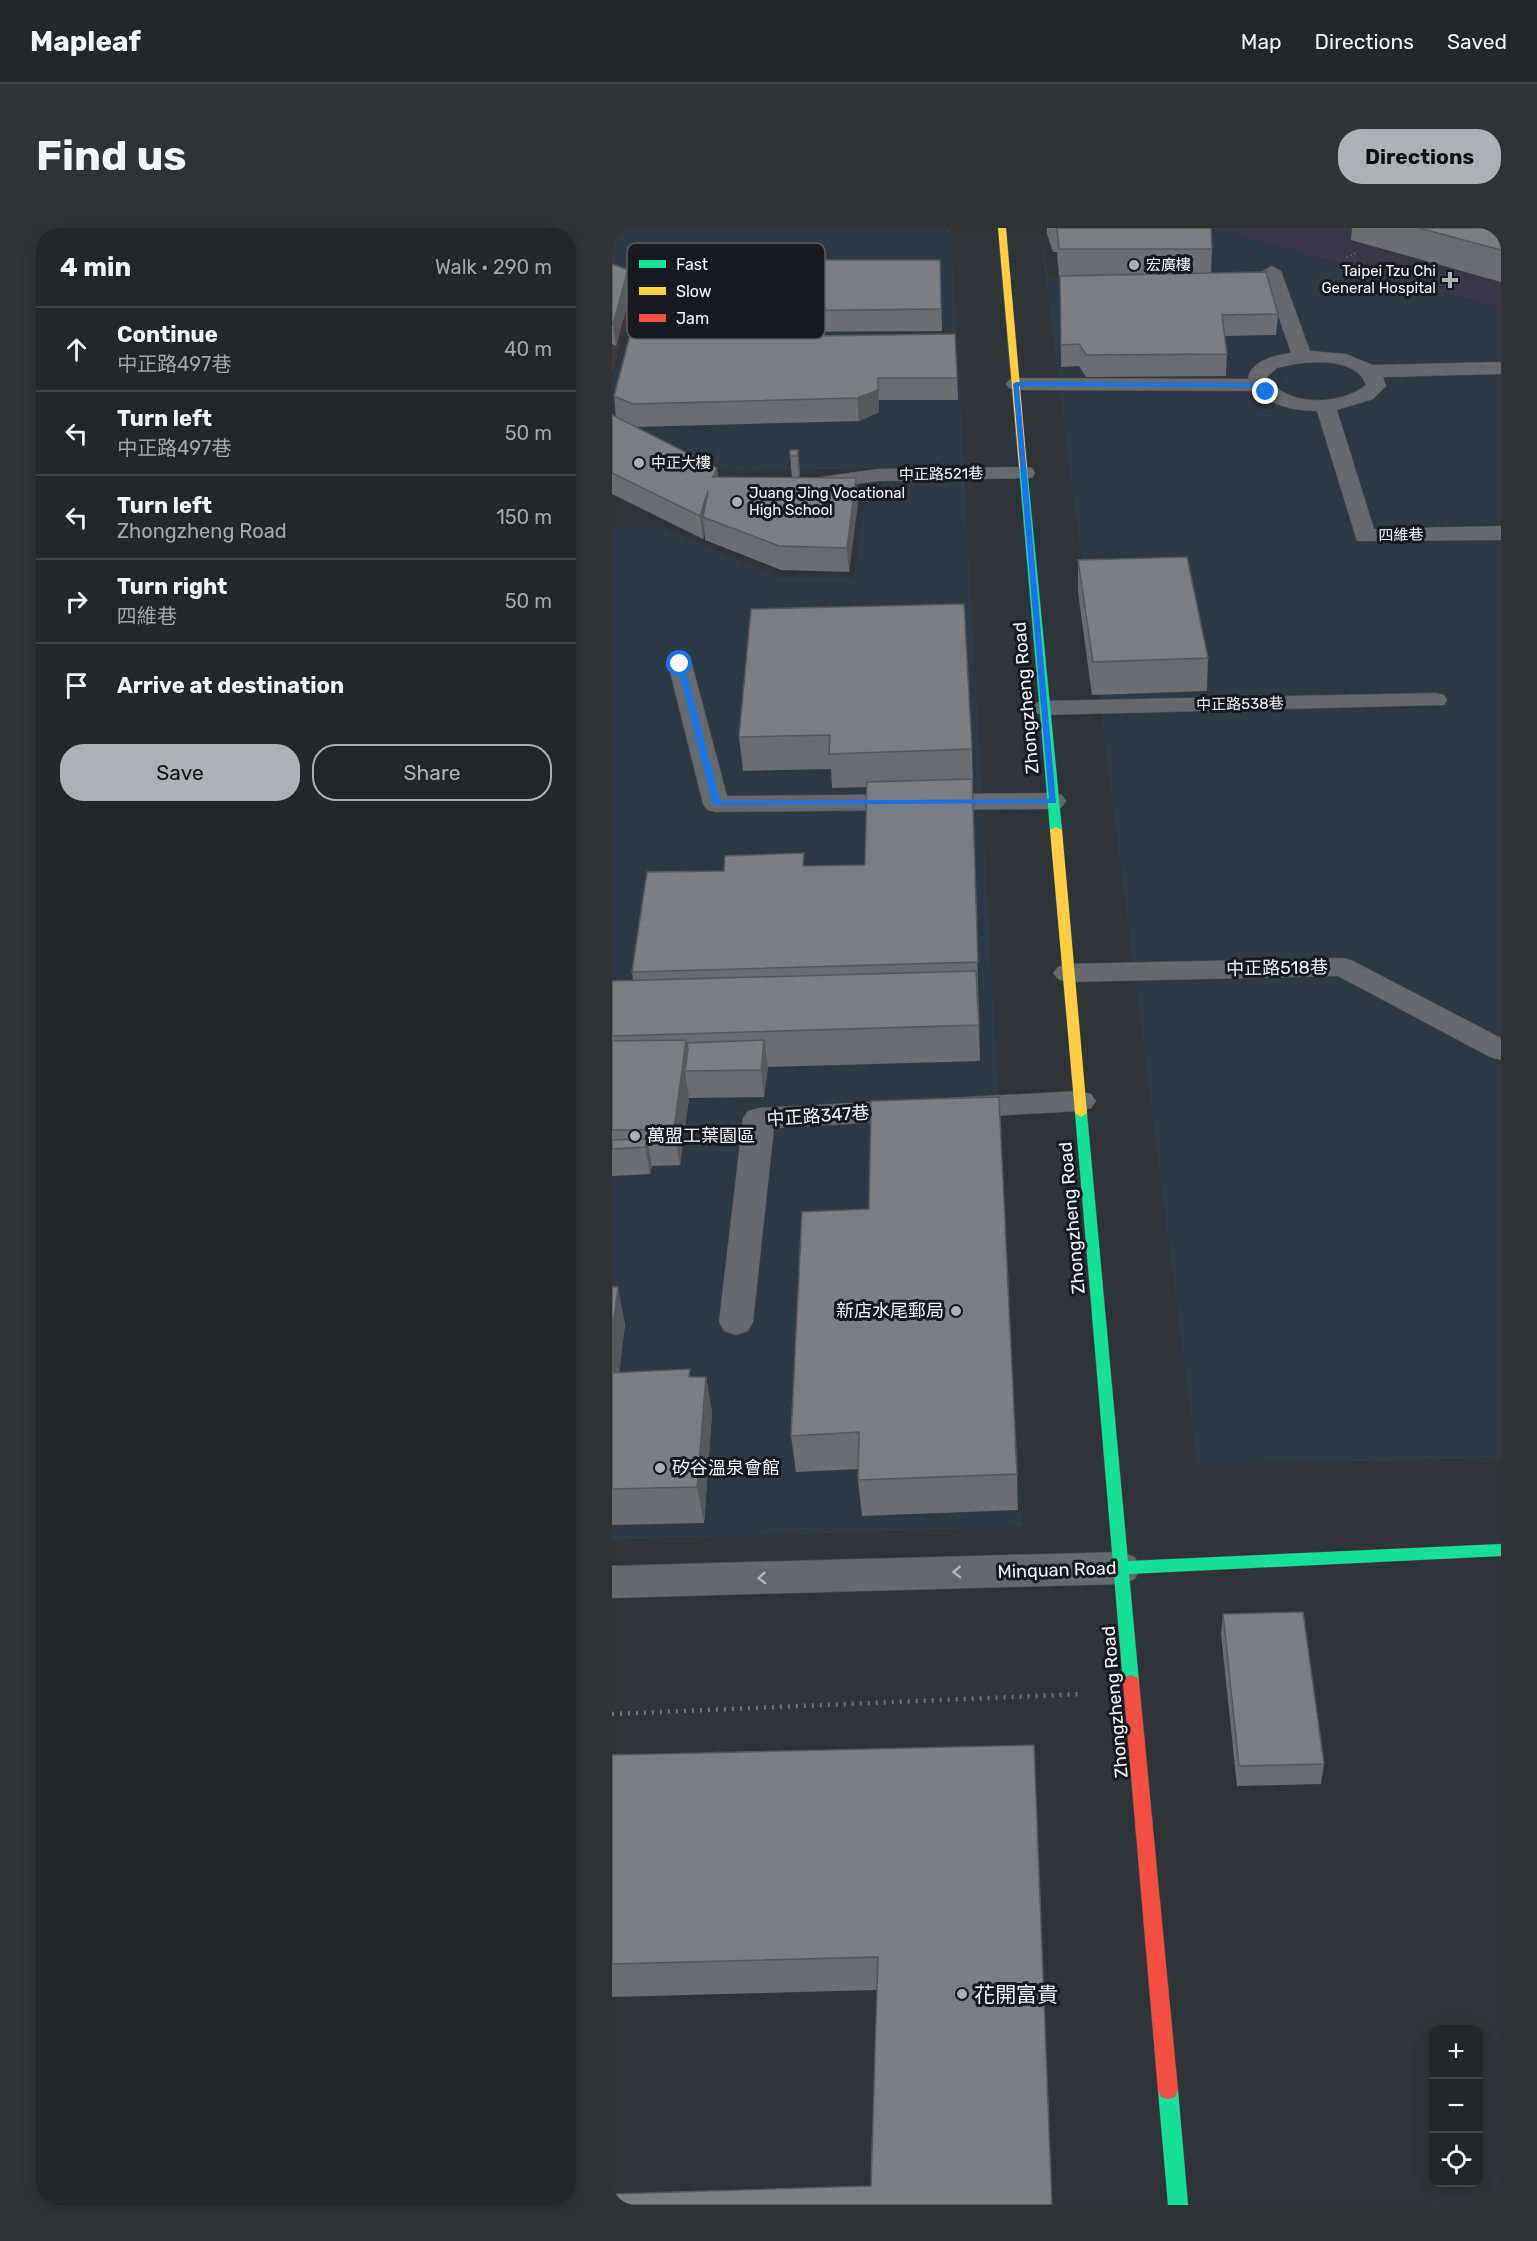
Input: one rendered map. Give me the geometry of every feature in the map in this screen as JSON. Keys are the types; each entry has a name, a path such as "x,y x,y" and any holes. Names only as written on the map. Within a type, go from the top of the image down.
{"street":[{"name":"Zhongzheng Road","path":"1002,228 1178,2205"},
{"name":"Minquan Road","path":"1121,1568 1501,1550"}],"lane":[{"path":"1272,271 1302,357"},
{"path":"1302,357 1340,359 1368,371 1375,378 1376,386 1370,393 1344,404 1291,402 1271,395 1259,385 1257,377 1261,370 1271,364 1302,357"},
{"path":"1368,371 1501,368"},
{"path":"1016,384 1259,385"},
{"name":"四維巷","path":"1325,405 1365,536 1501,533"},
{"name":"中正路521巷","path":"795,485 843,482 878,475 1024,473"},
{"path":"680,664 697,720 716,804 1053,801"},
{"name":"中正路538巷","path":"1045,708 1435,700"},
{"name":"中正路518巷","path":"1068,973 1344,967 1501,1050"},
{"name":"中正路347巷","path":"736,1322 759,1118 1080,1101"},
{"name":"Minquan Road","path":"612,1582 1121,1568"}],"path":[{"path":"1347,257 1358,252"},
{"path":"612,1714 1132,1692"}],"shaded area":[{"path":"612,228 951,228 1022,1527 612,1540 612,528 664,528 777,577 854,577 870,468 727,472 612,425 612,383 627,333 627,339 825,339 825,243 627,243 627,272 612,264"},
{"path":"1039,228 1049,278 1209,249 1211,228 1501,309 1501,1458 1197,1465"},
{"name":"Taipei Tzu Chi General Hospital","path":"1211,228 1501,228 1501,309 1297,252"},
{"path":"612,269 627,276 627,323 612,375"}],"building":[{"path":"1057,228 1211,228 1212,249 1059,249"},
{"path":"1419,228 1501,228 1501,250"},
{"path":"825,260 940,260 941,309 825,310"},
{"path":"612,264 627,270 627,274 612,324"},
{"path":"1266,272 1278,314 1222,315 1227,354 1086,355 1079,344 1061,345 1060,276"},
{"path":"955,334 957,378 878,378 878,390 857,398 633,404 614,396 629,339 825,339 825,336"},
{"name":"Juang Jing Vocational High School","path":"612,415 717,468 713,477 856,478 847,548 779,546 703,517 708,491 700,516 612,473"},
{"path":"790,450 798,450 797,456 790,456"},
{"path":"1187,557 1208,658 1093,662 1078,560"},
{"path":"964,604 972,749 829,754 830,735 739,737 751,609"},
{"path":"972,779 978,962 632,972 647,872 724,871 725,856 804,853 803,866 865,865 867,782"},
{"path":"976,971 979,1025 612,1036 612,981"},
{"path":"686,1040 674,1129 612,1130 612,1041"},
{"path":"764,1040 761,1070 685,1071 687,1043"},
{"path":"999,1097 1017,1474 858,1480 859,1432 791,1436 802,1212 869,1209 871,1101"},
{"path":"647,1139 645,1147 612,1149 612,1140"},
{"path":"612,1287 618,1287 612,1334"},
{"name":"矽谷溫泉會館","path":"690,1369 689,1377 706,1377 697,1487 612,1489 612,1373"},
{"path":"1303,1612 1324,1764 1239,1766 1223,1614"},
{"name":"花開富貴","path":"1034,1745 1052,2205 612,2205 612,2194 871,2186 878,1957 612,1964 612,1755"}],"traffic: fast":[{"path":"1023,467 1056,830"},
{"path":"1081,1113 1131,1682"},
{"path":"1121,1568 1501,1550"},
{"path":"1168,2090 1178,2205"}],"traffic: slow":[{"path":"1002,228 1023,467"},
{"path":"1056,830 1081,1113"}],"traffic: jam":[{"path":"1131,1682 1168,2090"}],"place":[{"name":"宏廣樓","path":"1134,265"},
{"name":"Taipei Tzu Chi General Hospital","path":"1450,280"},
{"name":"中正大樓","path":"639,463"},
{"name":"Juang Jing Vocational High School","path":"737,502"},
{"name":"萬盟工葉園區","path":"635,1136"},
{"name":"新店水尾郵局","path":"956,1311"},
{"name":"矽谷溫泉會館","path":"660,1468"},
{"name":"花開富貴","path":"962,1994"}],"route":[{"path":"680,664 697,720 716,804 1053,801 1016,384 1259,385 1266,392"}]}
